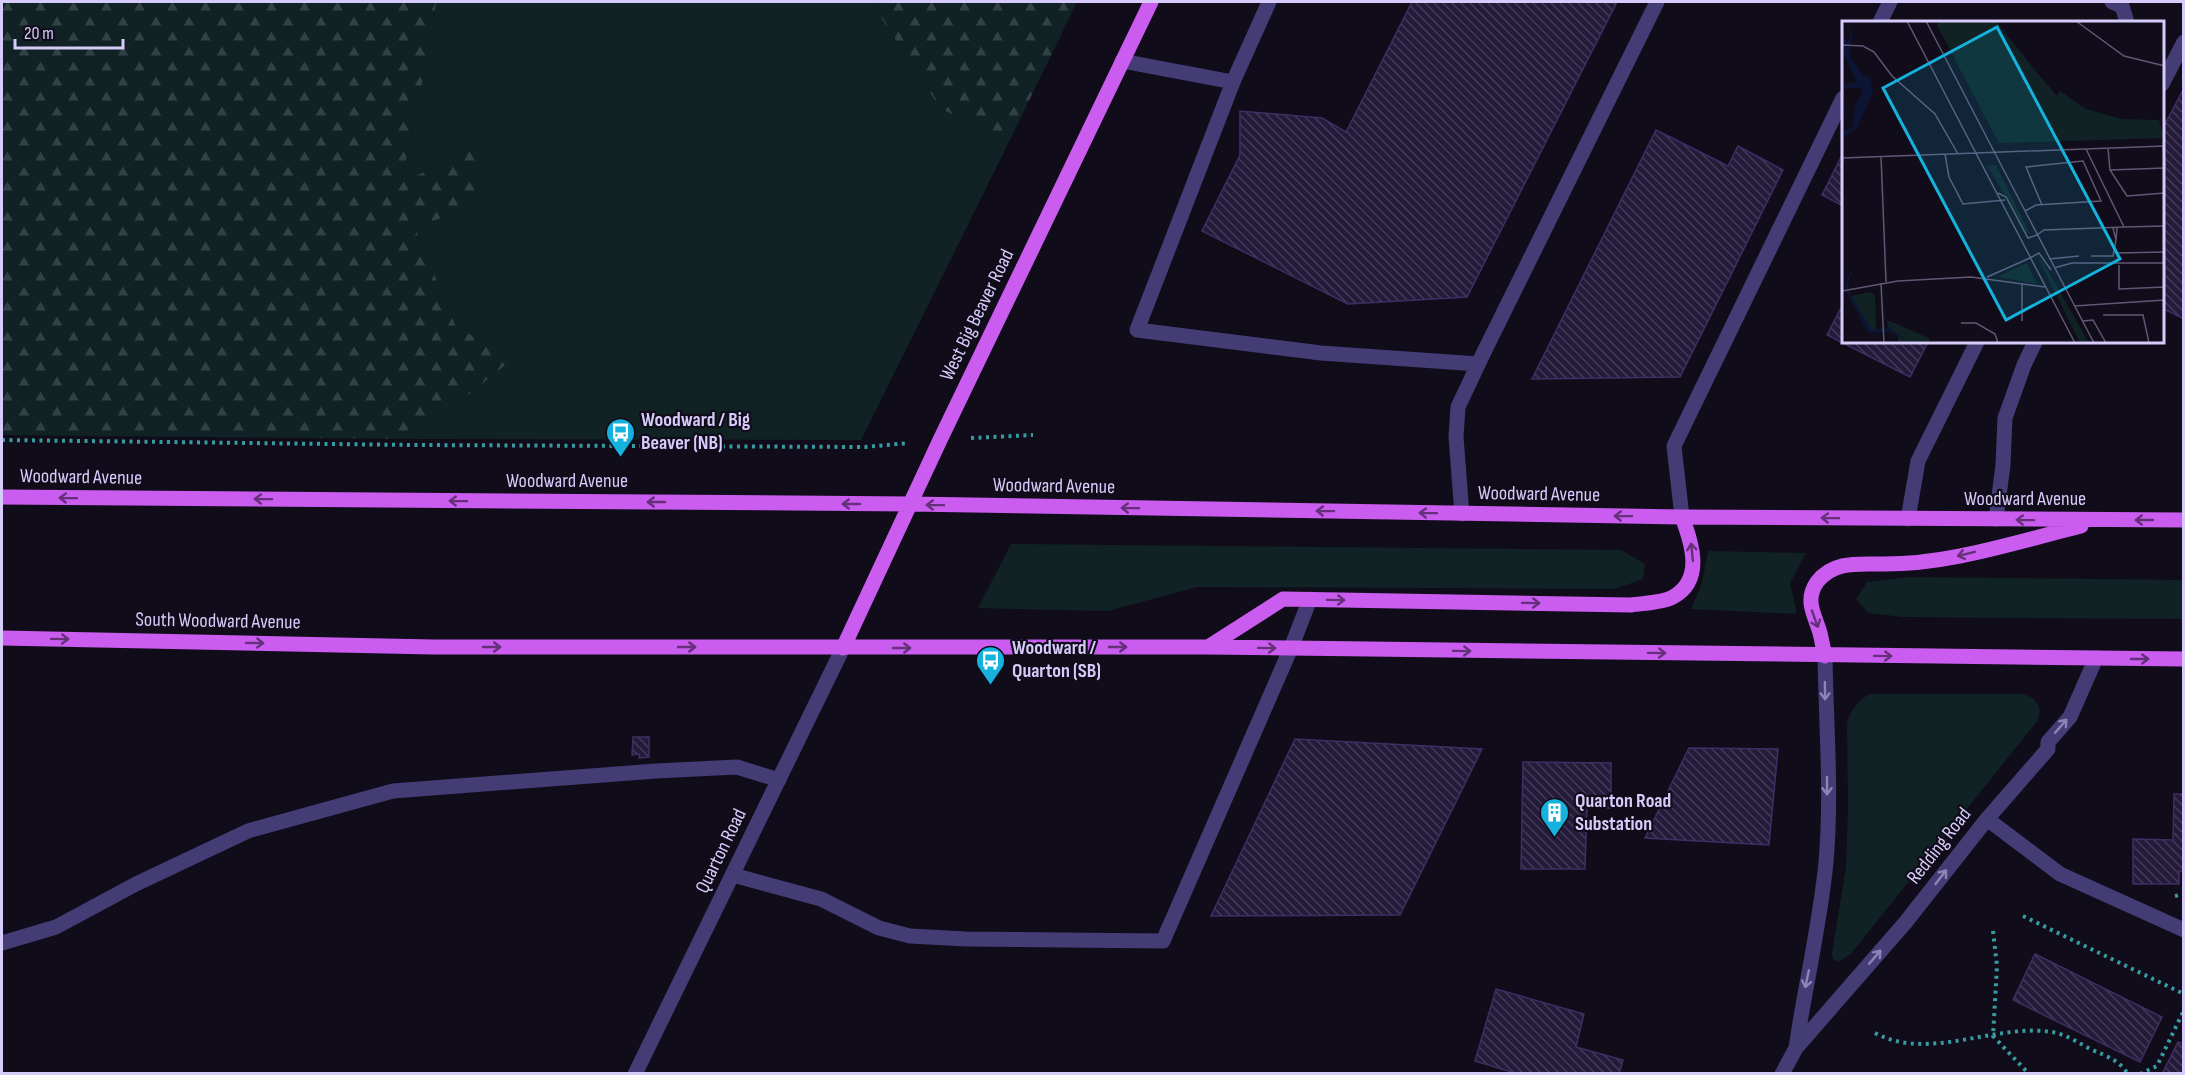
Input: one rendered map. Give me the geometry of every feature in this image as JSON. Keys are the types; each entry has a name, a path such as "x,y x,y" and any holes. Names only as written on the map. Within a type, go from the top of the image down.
{"main road":[{"name":"West Big Beaver Road","path":"843,648 1151,2"},
{"name":"Woodward Avenue","path":"2,497 910,504 1682,517 2105,520"},
{"path":"1208,647 1283,599 1631,605 1671,598 1682,590 1692,576 1694,557 1682,517"},
{"path":"1825,656 1820,631 1811,612 1812,592 1827,572 1845,564 1898,564 1948,558 2105,520 2184,520"},
{"name":"South Woodward Avenue","path":"2,638 433,647 843,648"},
{"path":"843,648 1208,647 2184,659"}],"street":[{"path":"1269,2 1233,82 1137,330 1321,353 1478,364"},
{"path":"1462,513 1456,437 1458,407 1658,2"},
{"path":"1880,21 1890,2"},
{"path":"2120,3 2127,21"},
{"path":"2164,82 2184,42"},
{"path":"1122,61 1233,82"},
{"path":"1682,517 1674,446 1842,100"},
{"path":"1908,519 1918,461 1976,344"},
{"path":"1996,519 2003,465 2005,418 2034,344"},
{"path":"733,874 821,899 879,928 910,936 966,939 1162,941 1291,648 1310,599"},
{"name":"Quarton Road","path":"635,1074 843,648"},
{"name":"Redding Road","path":"1796,1048 1804,990 1818,927 1826,859 1825,656"},
{"name":"Redding Road","path":"1782,1074 1796,1048 1905,923 1987,819 2048,749 2048,742 2070,717 2096,658"},
{"path":"2,944 56,927 136,884 248,831 393,792 656,771 737,767 779,780"},
{"path":"1987,819 2060,874 2184,930"}],"path":[{"path":"2,440 865,447"},
{"path":"2023,916 2184,994"},
{"path":"1993,931 1997,966 1993,1036 2029,1074"},
{"path":"2140,1074 2157,1066 2184,1010"},
{"path":"1875,1033 1887,1040 1914,1044 1993,1036 2011,1031 2054,1032 2121,1063 2128,1074"}],"green space":[{"path":"2,2 436,2 432,36 401,183 480,145 474,206 415,228 456,327 514,358 413,439 2,435"},
{"path":"436,2 871,2 940,108 1008,144 861,440 413,439 513,358 456,328 415,228 474,206 480,145 401,183 432,36"},
{"path":"871,2 1077,2 1008,144 940,108"},
{"path":"1011,544 1621,550 1645,564 1643,579 1615,589 1197,587 1108,611 978,608"},
{"path":"1708,551 1806,553 1790,583 1797,614 1691,609 1702,583"},
{"path":"1910,577 2183,580 2183,619 1903,617 1868,613 1856,599 1867,582"},
{"path":"1869,694 2024,694 2034,699 2040,709 2038,720 1850,955 1838,962 1833,959 1832,953 1846,867 1847,723 1855,706"}],"building":[{"path":"1412,2 1617,2 1467,297 1348,304 1202,231 1240,155 1240,111 1322,118 1346,132"},
{"path":"2184,88 2184,319 2164,309 2164,126"},
{"path":"1656,130 1728,166 1738,146 1783,170 1680,377 1532,379"},
{"path":"1842,155 1842,205 1822,195"},
{"path":"1842,306 1842,343 1827,335"},
{"path":"1845,344 1927,344 1910,377"},
{"path":"633,737 649,737 649,757 639,758 639,754 632,755"},
{"path":"1295,739 1482,749 1400,915 1211,916"},
{"path":"1689,748 1778,749 1769,845 1645,838"},
{"name":"Quarton Road Substation","path":"1523,762 1611,763 1611,808 1587,808 1585,869 1521,869"},
{"path":"2174,794 2184,794 2184,871 2179,871 2179,884 2133,884 2133,839 2173,840"},
{"path":"2035,954 2162,1017 2140,1062 2013,1000"},
{"path":"1496,989 1584,1014 1576,1047 1623,1060 1619,1074 1518,1074 1475,1061"},
{"path":"2178,1042 2184,1044 2184,1074 2162,1074"}],"place":[{"name":"Woodward / Big Beaver (NB)","path":"620,458"},
{"name":"Woodward / Quarton (SB)","path":"991,686"},
{"name":"Quarton Road Substation","path":"1554,838"}]}
